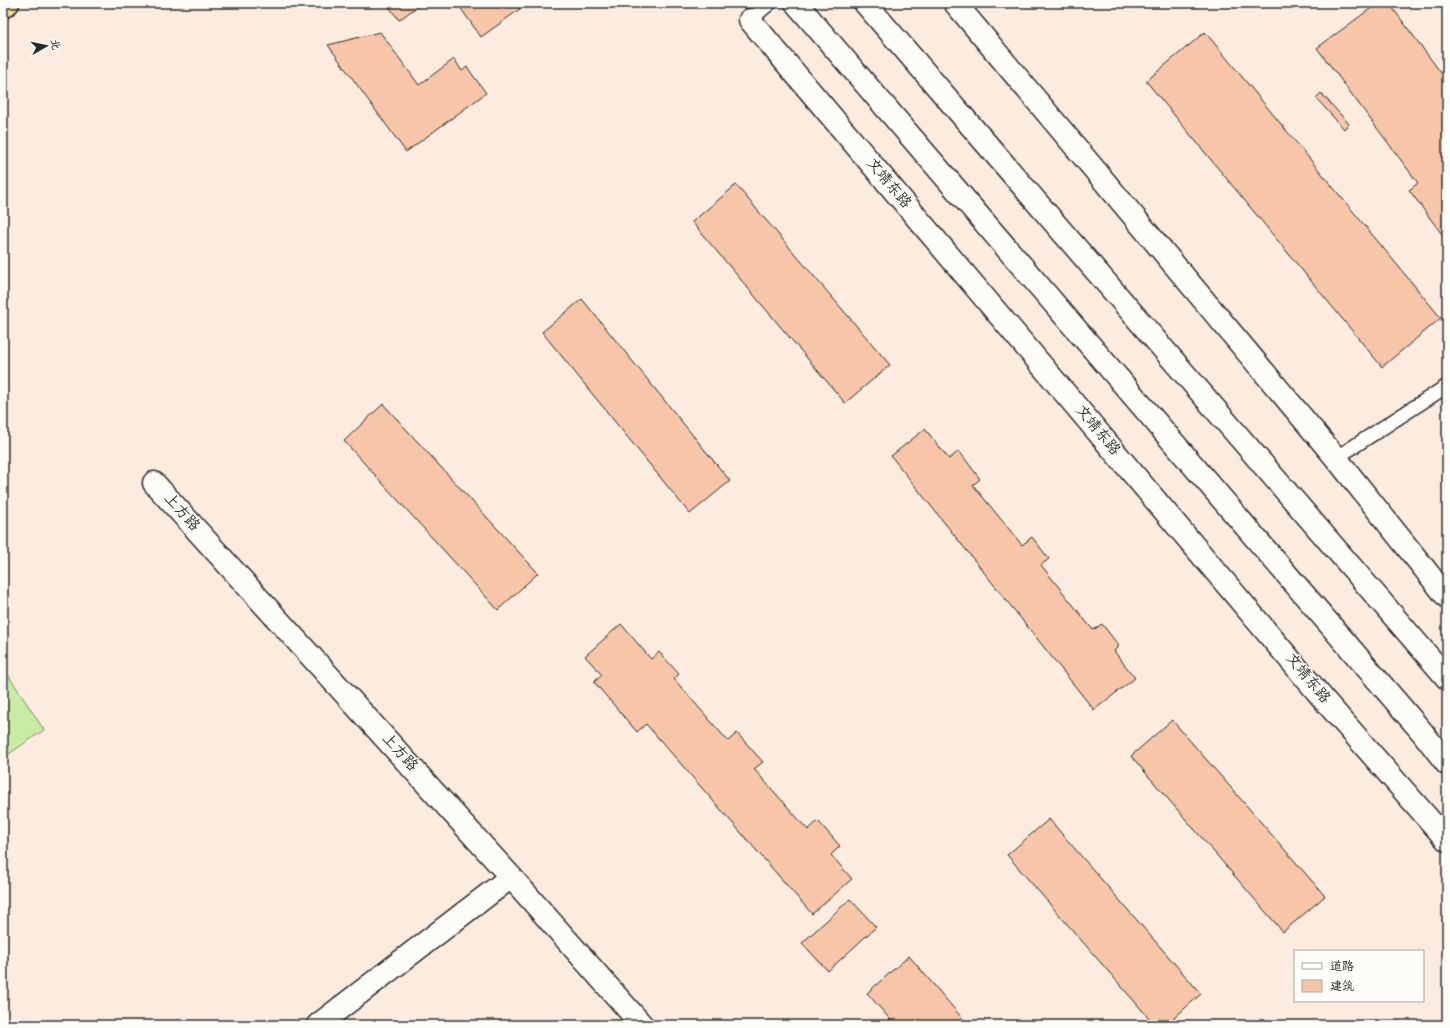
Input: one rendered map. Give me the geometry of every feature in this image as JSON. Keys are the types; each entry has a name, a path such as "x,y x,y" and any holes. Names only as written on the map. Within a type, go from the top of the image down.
{"highway":[{"path":"3,7 8,3"}],"main road":[{"path":"796,3 1423,733 1447,764"},
{"path":"865,3 1447,678"},
{"path":"955,3 1336,458 1447,597"},
{"name":"文靖东路","path":"750,20 1320,695 1447,840"},
{"name":"上方路","path":"154,483 511,877 642,1025"},
{"path":"318,1025 511,877"}],"lane":[{"path":"750,20 770,3"},
{"path":"1336,458 1447,386"}],"green space":[{"path":"3,667 44,730 3,758"}],"building":[{"path":"386,3 422,3 399,20"},
{"path":"457,3 515,3 520,9 481,37"},
{"path":"1378,3 1389,3 1447,81 1447,241 1409,190 1418,183 1317,48"},
{"path":"380,32 419,85 454,59 462,71 467,67 486,93 406,152 328,45"},
{"path":"1205,32 1441,318 1382,367 1146,81"},
{"path":"1321,93 1349,124 1344,129 1316,98"},
{"path":"736,185 890,365 845,403 692,222"},
{"path":"582,299 730,481 690,514 542,332"},
{"path":"383,404 538,573 498,610 344,441"},
{"path":"925,429 949,459 959,451 980,479 973,485 1022,545 1032,537 1049,559 1041,565 1093,630 1102,624 1119,646 1114,651 1135,678 1094,710 891,456"},
{"path":"621,624 651,659 659,652 679,674 674,679 728,741 737,733 763,762 754,769 808,830 818,821 840,846 831,855 852,879 812,914 646,724 637,732 594,682 602,675 585,656"},
{"path":"1172,720 1325,896 1283,932 1131,756"},
{"path":"1049,819 1201,994 1166,1025 1155,1025 1007,855"},
{"path":"850,899 876,927 828,971 802,943"},
{"path":"909,956 968,1025 895,1025 867,993"}]}
